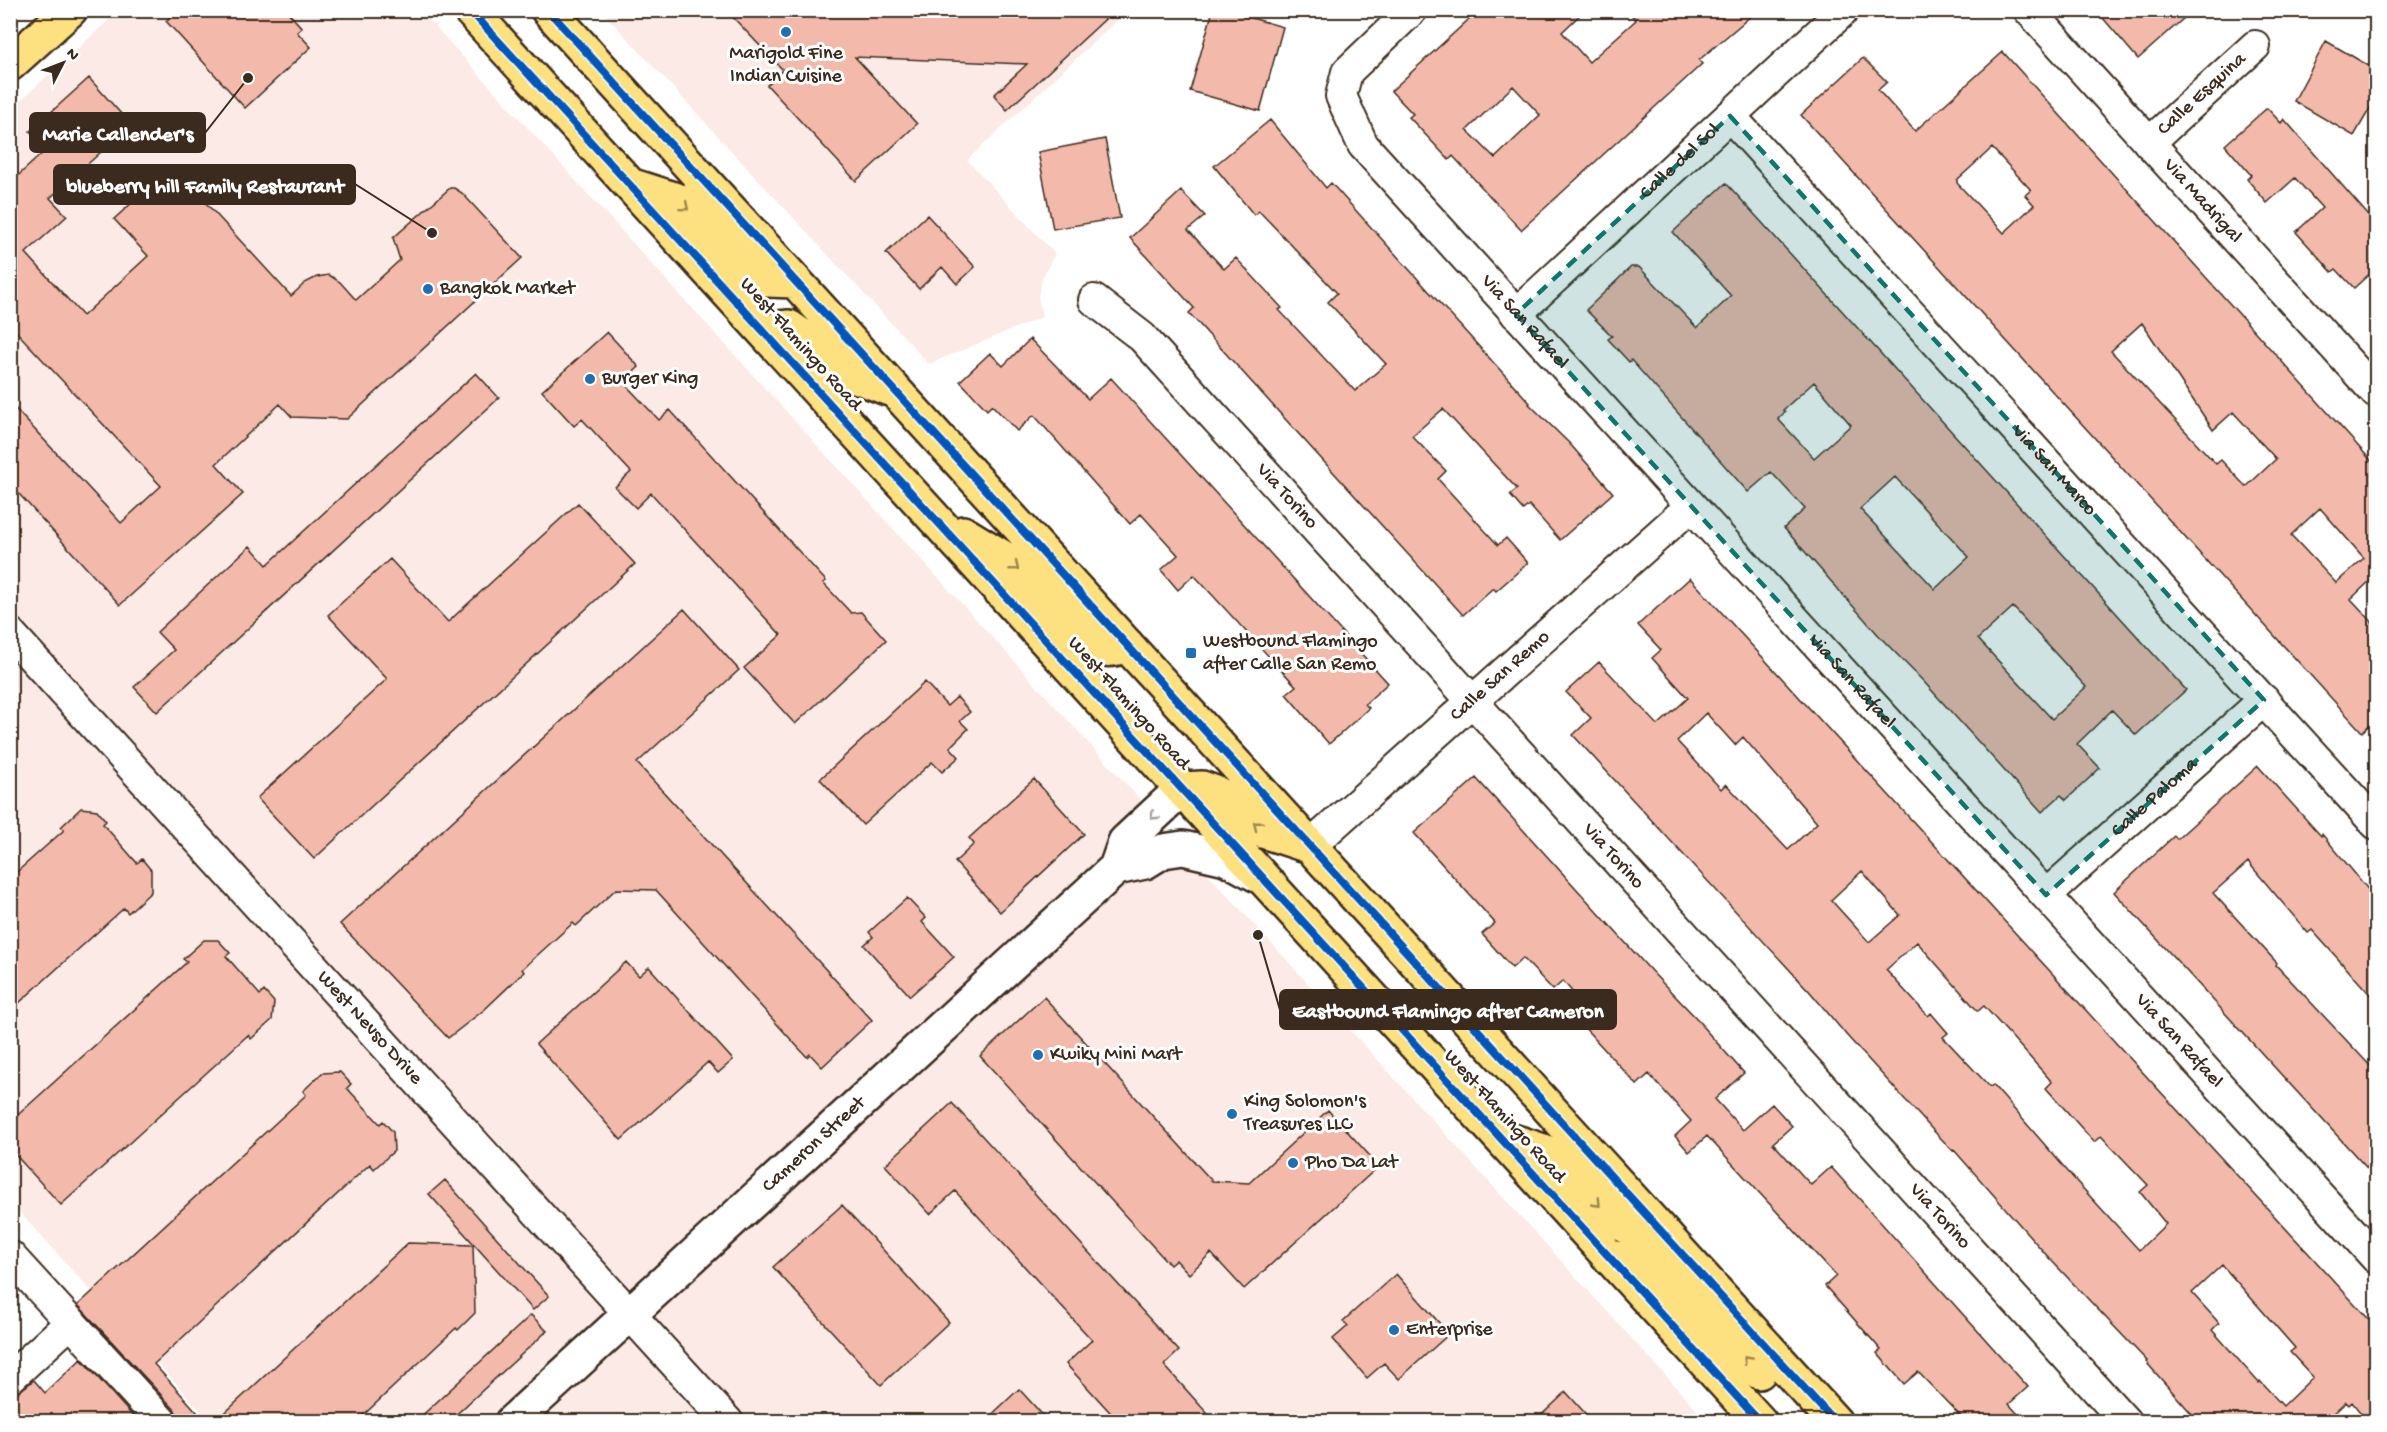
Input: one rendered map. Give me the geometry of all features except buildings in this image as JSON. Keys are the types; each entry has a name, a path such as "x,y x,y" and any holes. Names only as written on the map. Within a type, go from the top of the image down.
{"main road":[{"path":"10,64 70,10"},
{"name":"West Flamingo Road","path":"470,10 1760,1422"},
{"name":"West Flamingo Road","path":"548,10 1835,1422"},
{"path":"632,186 683,202 738,263 753,276 766,280 795,281"},
{"path":"768,334 779,328 789,327 819,348 838,369 897,392"},
{"path":"930,513 1017,566 1084,641 1094,648 1118,649 1127,645"},
{"path":"1182,789 1202,788 1218,794 1233,803 1260,830 1310,846"},
{"path":"1500,1136 1549,1153 1612,1219 1628,1227 1655,1225"},
{"path":"1616,1263 1635,1252 1643,1254 1667,1274 1773,1386 1803,1409 1825,1422"}],"street":[{"name":"Via San Rafael","path":"1412,10 1347,72 1341,96 1363,145 2376,1258"},
{"name":"Calle del Sol","path":"1516,314 1844,10"},
{"name":"Via Madrigal","path":"2029,10 2149,143 2372,378"},
{"name":"Calle Esquina","path":"2149,143 2254,46"},
{"name":"Via San Marco","path":"1730,116 2264,700 2371,808"},
{"name":"Via Torino","path":"1094,300 1142,337 2126,1422"},
{"name":"Calle San Remo","path":"1310,846 1691,506"},
{"name":"West Nevso Drive","path":"10,633 728,1422"},
{"name":"Calle Paloma","path":"2046,895 2264,700"},
{"name":"Cameron Street","path":"512,1422 1116,868 1125,842 1182,789"},
{"path":"1116,868 1145,862 1163,851 1183,848 1226,858 1267,881"},
{"path":"10,1256 162,1422"},
{"path":"10,1378 71,1322"}],"highlighted area":[{"path":"1730,116 2264,700 2046,895 1516,314"}],"shaded area":[{"path":"119,11 421,11 1707,1421 748,1421 638,1319 728,1421 210,1421 11,1203 11,109"},
{"path":"602,11 1127,11 967,160 1055,254 1043,276 1038,296 1042,317 929,364"}],"cycle path":[{"path":"470,10 1760,1422"},
{"path":"548,10 1835,1422"}],"place":[{"name":"Marigold Fine Indian Cuisine","path":"786,32"},
{"name":"Marie Callender's","path":"248,78"},
{"name":"blueberry hill Family Restaurant","path":"432,233"},
{"name":"Bangkok Market","path":"428,289"},
{"name":"Burger King","path":"590,379"},
{"name":"Westbound Flamingo after Calle San Remo","path":"1191,653"},
{"name":"Eastbound Flamingo after Cameron","path":"1258,935"},
{"name":"Kwiky Mini Mart","path":"1038,1055"},
{"name":"King Solomon's Treasures LLC","path":"1232,1114"},
{"name":"Pho Da Lat","path":"1293,1163"},
{"name":"Enterprise","path":"1394,1330"}]}
